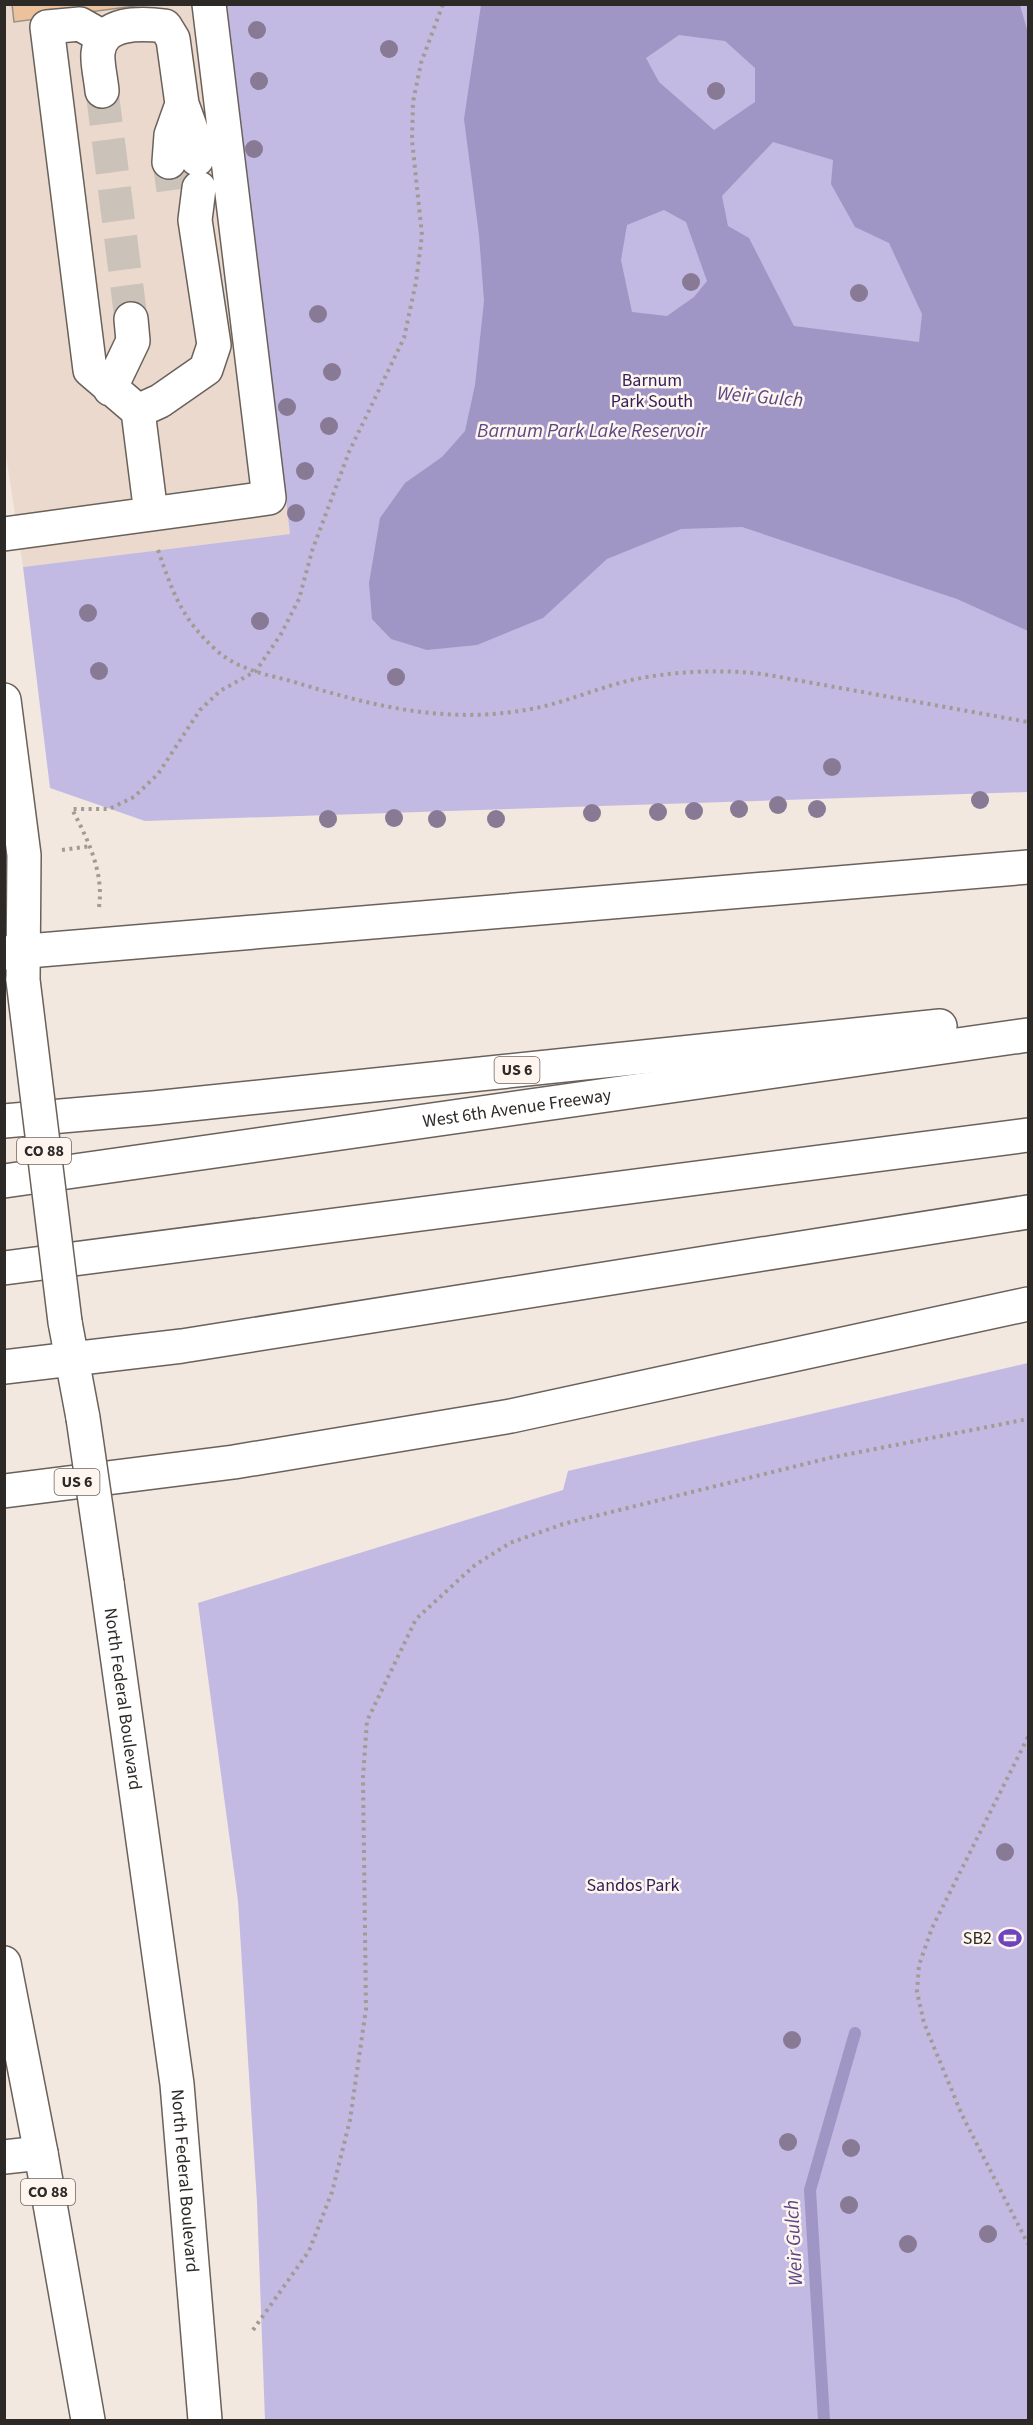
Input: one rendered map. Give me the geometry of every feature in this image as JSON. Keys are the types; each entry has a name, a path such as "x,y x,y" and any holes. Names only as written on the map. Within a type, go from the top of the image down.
{"main road":[{"path":"4,534 268,498 209,4"},
{"path":"103,37 80,24 47,27 90,370 138,411 151,514"},
{"path":"102,91 98,53 103,37 118,27 147,24 165,26 173,39 182,104 191,129 184,175 195,220 214,345 206,369 160,401 138,411"},
{"path":"110,389 133,341 131,319"},
{"name":"North Federal Boulevard","path":"4,700 24,855 17,961 65,1322 87,1439 177,2084 205,2421"},
{"path":"17,961 94,944 1029,867"},
{"name":"US 6","path":"4,1121 177,1106 1029,1017"},
{"name":"West 6th Avenue Freeway","path":"4,1181 1029,1035"},
{"path":"4,1269 1029,1135"},
{"path":"4,1367 182,1346 1029,1212"},
{"name":"US 6","path":"4,1491 234,1462 511,1416 1029,1304"},
{"name":"CO 88","path":"4,1963 41,2153 88,2421"},
{"path":"4,2157 41,2153"}],"path":[{"path":"94,944 101,892 91,846 72,809 109,808 134,797 158,774 200,710 220,691 256,671 281,633 299,599 312,551 349,452 404,338 423,235 412,140 413,102 421,63 443,4"},
{"path":"151,514 155,543 177,602 187,620 217,651 238,666 364,703 421,714 485,715 531,709 628,681 701,672 735,671 763,674 1029,722"},
{"path":"253,2330 309,2251 332,2192 350,2121 366,2009 363,1777 367,1721 416,1620 475,1565 510,1543 563,1524 829,1458 1029,1419"},
{"path":"1029,1737 932,1928 919,1965 917,1992 924,2023 962,2115 1029,2244"}],"shaded area":[{"path":"4,5 227,5 290,534 23,567 4,442"}],"green space":[{"name":"Barnum Park South","path":"227,5 1028,5 1028,792 145,821 50,788 23,567 290,534"},
{"name":"Sandos Park","path":"1028,1363 1028,2420 265,2420 257,2202 238,1901 198,1603 563,1490 568,1471"}],"water":[{"name":"Barnum Park Lake Reservoir","path":"481,5 1020,5 1028,33 1028,631 957,599 742,527 681,529 607,559 543,618 477,645 427,650 391,639 372,619 369,583 380,518 405,483 442,457 465,431 475,385 484,301 479,235 464,119","holes":["679,35 725,41 755,68 755,102 714,130 659,82 646,58","773,142 833,160 831,184 855,227 889,243 922,314 919,342 794,326 749,238 728,226 722,196","664,210 686,222 707,281 694,297 667,316 632,312 621,260 627,225"]}],"building":[{"path":"12,4 150,4 14,22"}],"waterway":[{"name":"Weir Gulch","path":"824,2420 810,2190 855,2033"}],"tunnel":[{"path":"102,91 131,319"},
{"path":"169,162 173,190"}],"place":[{"name":"SB2","path":"1010,1938"}]}
